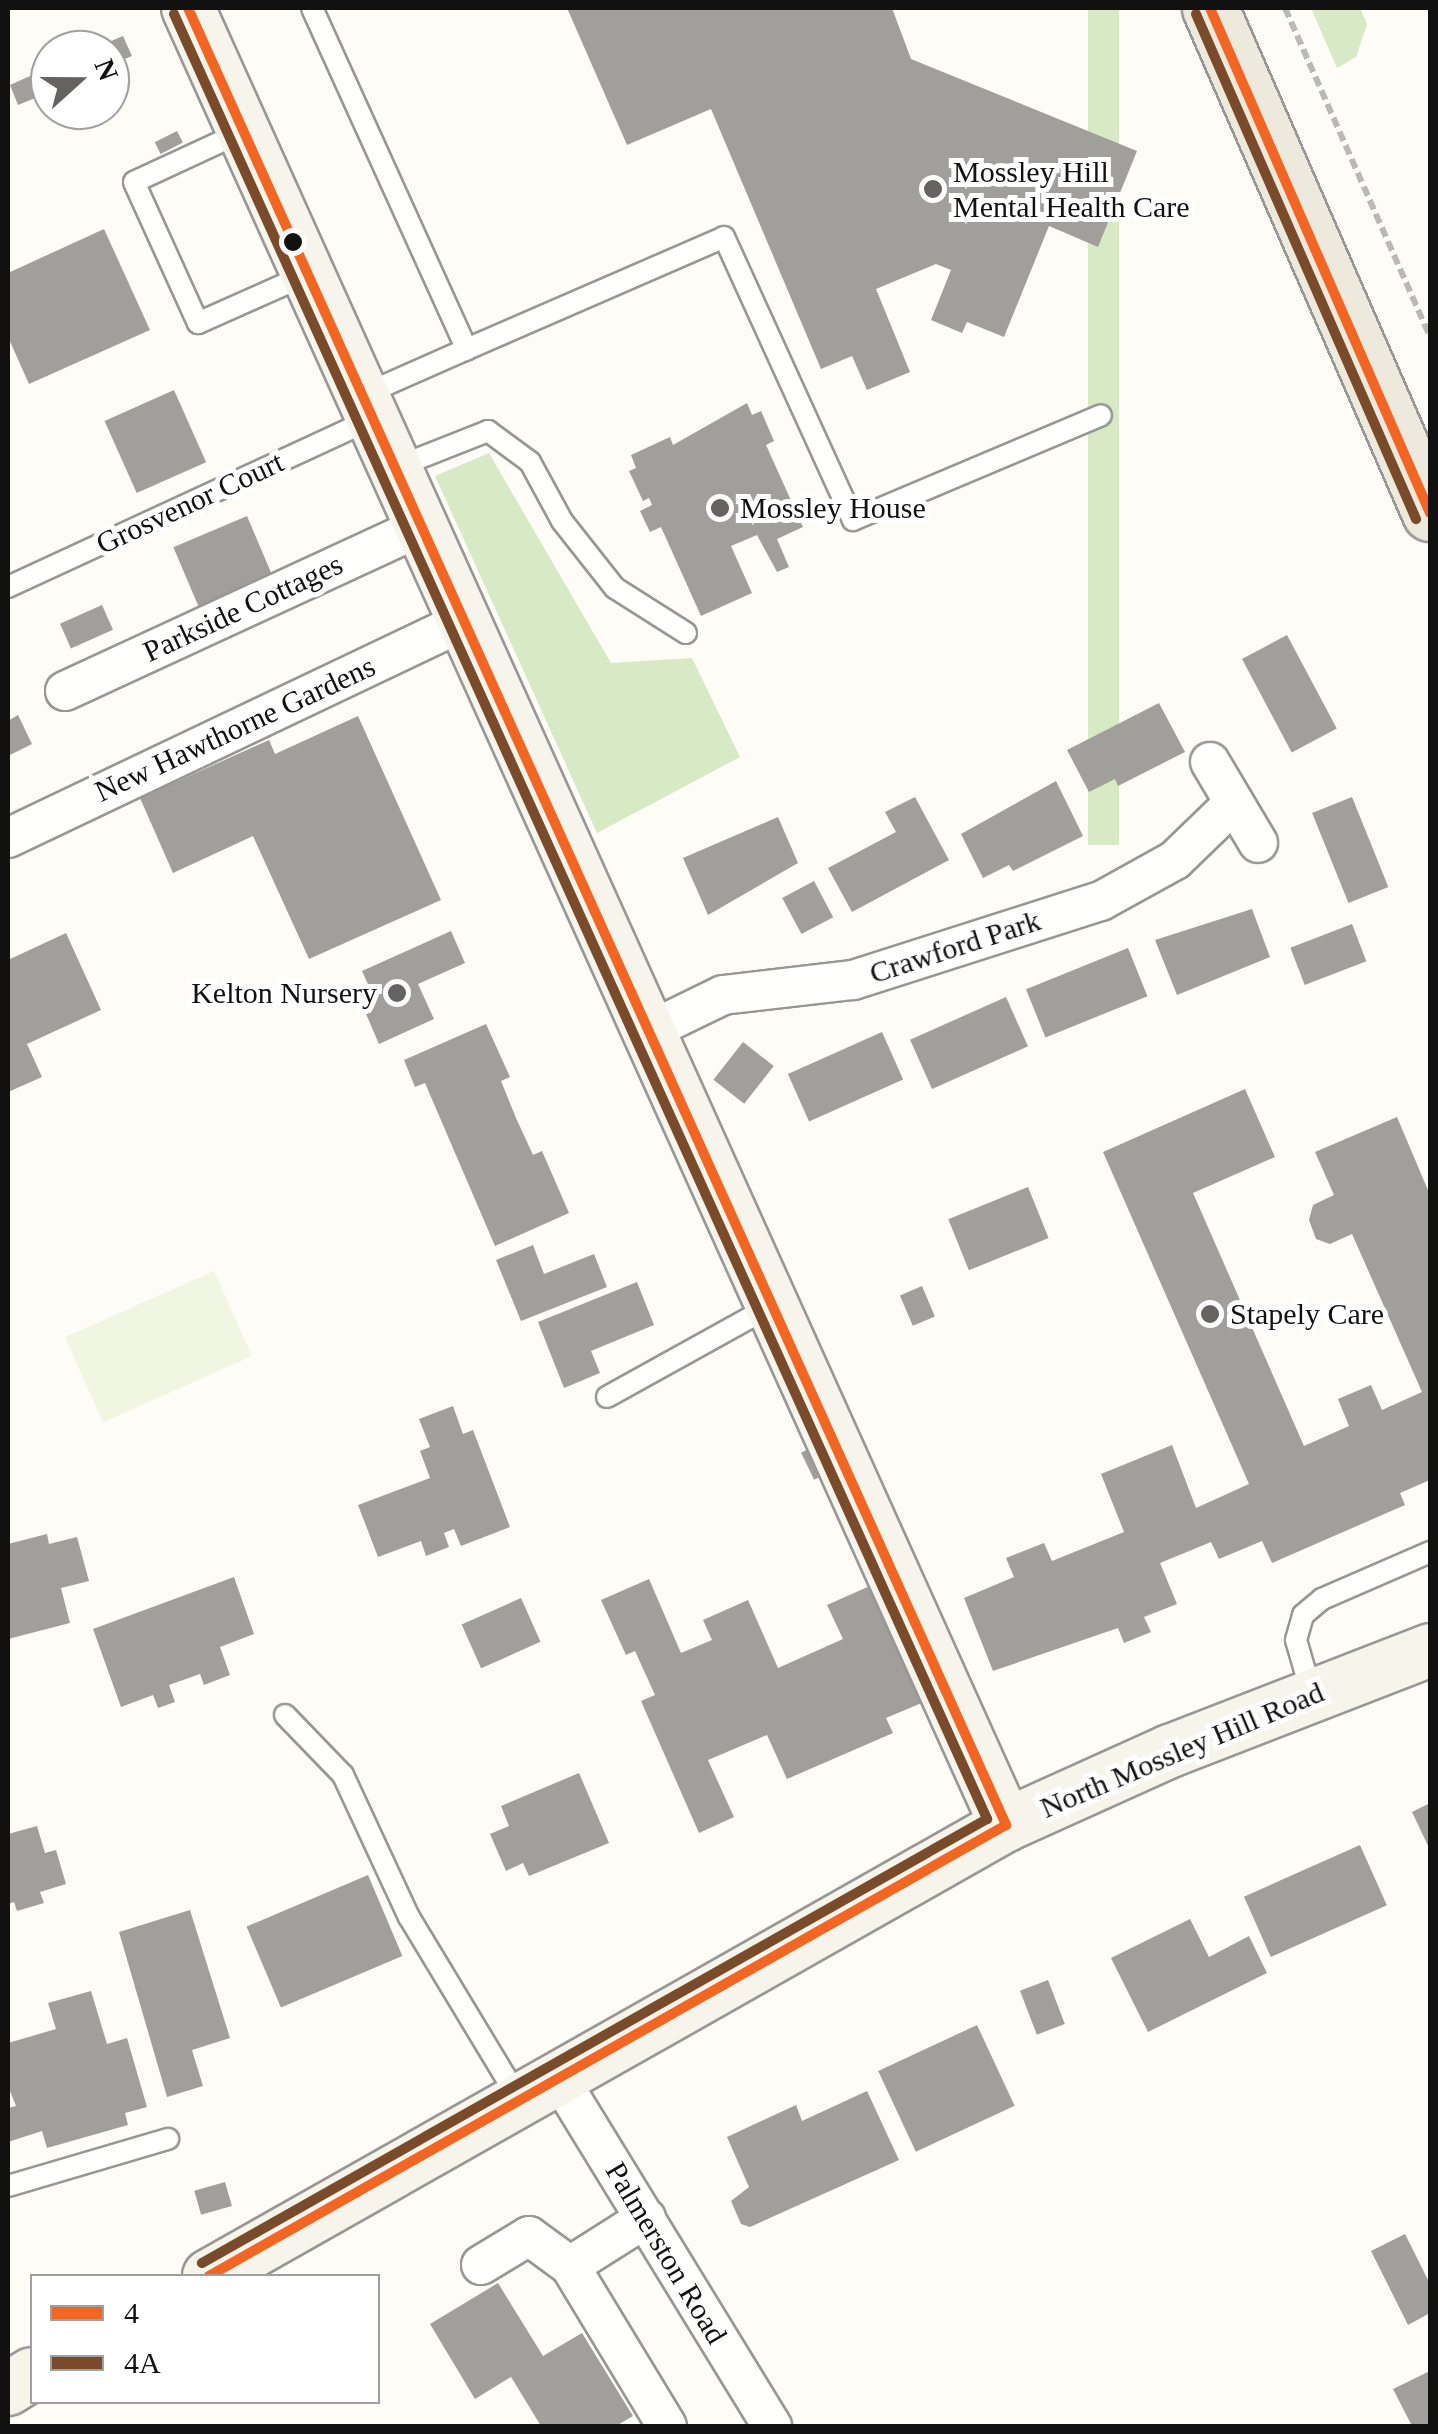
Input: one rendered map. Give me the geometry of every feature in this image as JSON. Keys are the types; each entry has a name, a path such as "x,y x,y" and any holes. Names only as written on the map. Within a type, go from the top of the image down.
{"main road":[{"path":"1210,8 1430,512"}],"street":[{"path":"188,8 1006,1825"},
{"name":"Parkside Cottages","path":"65,690 422,526"},
{"name":"New Hawthorne Gardens","path":"8,838 464,621"},
{"path":"1210,762 1258,843"},
{"name":"Crawford Park","path":"649,1031 723,994 853,980 1101,901 1175,860 1234,803"},
{"name":"North Mossley Hill Road","path":"212,2274 1006,1825 1312,1695 1430,1650"},
{"name":"Palmerston Road","path":"540,2090 646,2218 772,2426"},
{"path":"570,2266 646,2218"},
{"path":"481,2265 529,2236 570,2266 667,2426"},
{"path":"8,2388 30,2375"}],"lane":[{"path":"312,8 467,349"},
{"path":"244,131 134,182 142,200 198,323 308,274"},
{"name":"Grosvenor Court","path":"8,587 368,407 467,349 724,237 853,520 1101,414"},
{"path":"395,468 488,431 530,462 562,520 615,588 686,632"},
{"path":"606,1397 773,1305"},
{"path":"1312,1695 1296,1640 1303,1615 1322,1600 1430,1552"},
{"path":"285,1715 343,1775 409,1917 540,2090"},
{"path":"8,2186 168,2139"}],"path":[{"path":"1286,8 1430,337"}],"green space":[{"path":"1088,8 1119,8 1119,845 1088,845"},
{"path":"1311,8 1360,8 1367,24 1356,57 1337,68"},
{"path":"489,453 611,663 692,658 740,757 597,833 435,476"},
{"path":"214,1271 252,1356 103,1422 65,1337"}],"building":[{"name":"Mossley Hill Mental Health Care","path":"567,8 892,8 911,59 1137,151 1098,247 1049,226 1004,337 967,322 962,333 931,320 951,270 936,264 876,289 910,372 867,390 852,356 821,369 711,109 627,145"},
{"path":"30,76 30,100 18,105 10,85"},
{"path":"177,131 183,143 161,154 155,142"},
{"path":"104,229 150,330 29,384 8,337 8,273"},
{"path":"174,390 206,462 137,493 105,421"},
{"name":"Mossley House","path":"747,403 752,415 761,411 774,441 766,445 803,527 777,539 789,567 777,572 757,535 731,546 752,593 701,616 661,527 650,532 640,511 652,505 649,498 643,501 629,471 636,468 631,455 670,437 673,445"},
{"path":"247,516 276,585 203,616 173,547"},
{"path":"102,605 113,630 71,648 60,624"},
{"path":"1287,635 1337,729 1292,753 1242,659"},
{"path":"1159,703 1185,752 1118,786 1115,779 1089,792 1067,750"},
{"path":"18,715 32,744 8,756 8,721"},
{"path":"358,716 441,900 309,959 253,836 173,873 140,798 269,740 275,754"},
{"path":"1056,781 1083,836 1013,871 1009,865 983,878 961,834"},
{"path":"915,797 949,860 852,912 828,868 896,832 885,812"},
{"path":"1352,797 1388,887 1348,903 1312,813"},
{"path":"778,817 798,863 708,915 683,858"},
{"path":"814,881 833,917 801,934 782,898"},
{"path":"1252,909 1270,957 1177,995 1155,940"},
{"path":"1352,924 1366,961 1305,985 1290,948"},
{"name":"Kelton Nursery","path":"451,931 465,963 418,984 434,1019 379,1044 363,1007 376,1002 362,971"},
{"path":"66,933 101,1010 27,1044 42,1077 8,1092 8,960"},
{"path":"1128,948 1147,996 1045,1037 1026,989"},
{"path":"1006,997 1028,1046 932,1089 910,1040"},
{"path":"486,1024 510,1077 501,1081 516,1118 533,1155 542,1151 569,1213 495,1246 425,1083 415,1087 404,1060"},
{"path":"882,1032 903,1080 809,1121 788,1074"},
{"path":"743,1042 774,1066 744,1104 713,1080"},
{"name":"Stapely Care","path":"1245,1089 1275,1157 1193,1193 1304,1446 1349,1426 1338,1399 1371,1385 1382,1410 1422,1392 1352,1234 1330,1244 1316,1239 1309,1220 1313,1205 1334,1195 1315,1152 1397,1117 1430,1195 1430,1480 1400,1493 1405,1505 1272,1563 1262,1541 1219,1559 1211,1542 1160,1563 1177,1604 1144,1617 1151,1632 1124,1643 1118,1628 993,1671 964,1598 1014,1577 1006,1558 1044,1543 1052,1561 1124,1532 1101,1474 1172,1445 1196,1508 1249,1484 1103,1152"},
{"path":"1028,1187 1049,1238 969,1270 948,1219"},
{"path":"533,1245 544,1274 594,1254 607,1287 521,1321 496,1260"},
{"path":"637,1282 654,1325 591,1351 600,1373 564,1388 538,1322"},
{"path":"922,1286 935,1316 913,1326 900,1295"},
{"path":"453,1406 463,1434 473,1430 510,1527 461,1546 454,1529 444,1533 449,1547 426,1556 421,1541 378,1557 358,1505 430,1478 420,1451 430,1447 419,1419"},
{"path":"819,1444 832,1471 814,1480 801,1453"},
{"path":"47,1534 49,1544 77,1537 89,1581 61,1588 70,1623 8,1639 8,1544"},
{"path":"234,1577 254,1634 220,1647 230,1675 204,1685 200,1674 169,1685 175,1702 158,1708 153,1695 121,1707 93,1629"},
{"path":"649,1579 681,1653 712,1640 703,1620 748,1600 778,1668 843,1639 827,1605 872,1585 924,1702 886,1718 893,1733 787,1779 767,1735 708,1760 734,1817 699,1833 641,1701 655,1695 635,1651 626,1655 601,1600"},
{"path":"521,1598 541,1642 481,1668 462,1624"},
{"path":"579,1773 609,1843 529,1876 523,1863 506,1871 490,1834 509,1826 501,1806"},
{"path":"1430,1803 1430,1850 1412,1812"},
{"path":"37,1826 45,1853 56,1850 66,1884 40,1892 44,1903 17,1911 14,1902 8,1904 8,1834"},
{"path":"1360,1845 1387,1905 1271,1957 1244,1897"},
{"path":"368,1875 402,1956 281,2008 246,1927"},
{"path":"190,1910 230,2038 192,2050 203,2086 167,2097 119,1932"},
{"path":"1190,1919 1209,1957 1249,1936 1267,1973 1148,2032 1111,1958"},
{"path":"1048,1980 1065,2024 1037,2035 1020,1991"},
{"path":"91,1991 107,2044 127,2038 147,2107 125,2113 128,2125 47,2148 42,2131 8,2142 8,2108 16,2106 8,2086 8,2043 56,2029 48,2003"},
{"path":"977,2025 1015,2106 916,2152 878,2071"},
{"path":"867,2091 899,2160 750,2227 741,2224 731,2201 749,2187 727,2137 796,2105 802,2121"},
{"path":"225,2182 232,2206 201,2215 194,2191"},
{"path":"1405,2234 1430,2284 1430,2313 1408,2325 1371,2251"},
{"path":"498,2283 543,2356 582,2333 633,2416 616,2426 541,2426 511,2377 475,2399 430,2324"},
{"path":"1430,2371 1430,2426 1412,2426 1393,2389"}],"transit line":[{"name":"4","path":"188,8 1006,1825 213,2274"},
{"name":"4","path":"1210,8 1430,513"},
{"name":"4A","path":"174,14 987,1819 202,2263"},
{"name":"4A","path":"1196,14 1416,519"}],"place":[{"name":"Mossley Hill Mental Health Care","path":"933,189"},
{"name":"Mossley House","path":"720,508"},
{"name":"Kelton Nursery","path":"397,993"},
{"name":"Stapely Care","path":"1210,1314"}]}
